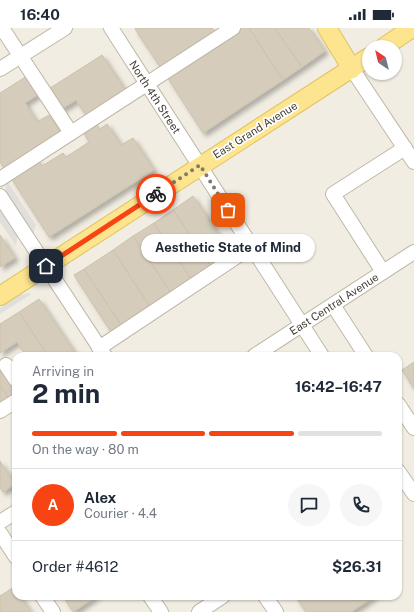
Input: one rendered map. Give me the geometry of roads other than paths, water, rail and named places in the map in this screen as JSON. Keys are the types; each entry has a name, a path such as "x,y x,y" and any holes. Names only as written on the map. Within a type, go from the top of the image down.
{"main road":[{"path":"327,28 352,69"},
{"path":"394,40 412,28"},
{"name":"East Grand Avenue","path":"0,296 200,165 362,62"}],"street":[{"path":"2,28 71,133"},
{"path":"0,69 64,28"},
{"name":"North 4th Street","path":"111,28 319,352"},
{"path":"0,179 147,84 227,29"},
{"path":"352,69 414,162"},
{"path":"383,272 333,194 404,148"},
{"path":"0,196 102,352 252,247"},
{"name":"East Central Avenue","path":"260,352 414,252"},
{"path":"333,305 363,352"},
{"path":"6,365 12,374"},
{"path":"0,411 12,404"},
{"path":"402,410 414,428"},
{"path":"403,476 414,494"},
{"path":"0,522 12,514"},
{"path":"0,533 12,551"},
{"path":"45,600 53,612"},
{"path":"152,600 160,612"},
{"path":"199,612 218,600"},
{"path":"268,600 276,612"}],"place":[{"name":"Aesthetic State of Mind","path":"228,210"}]}
